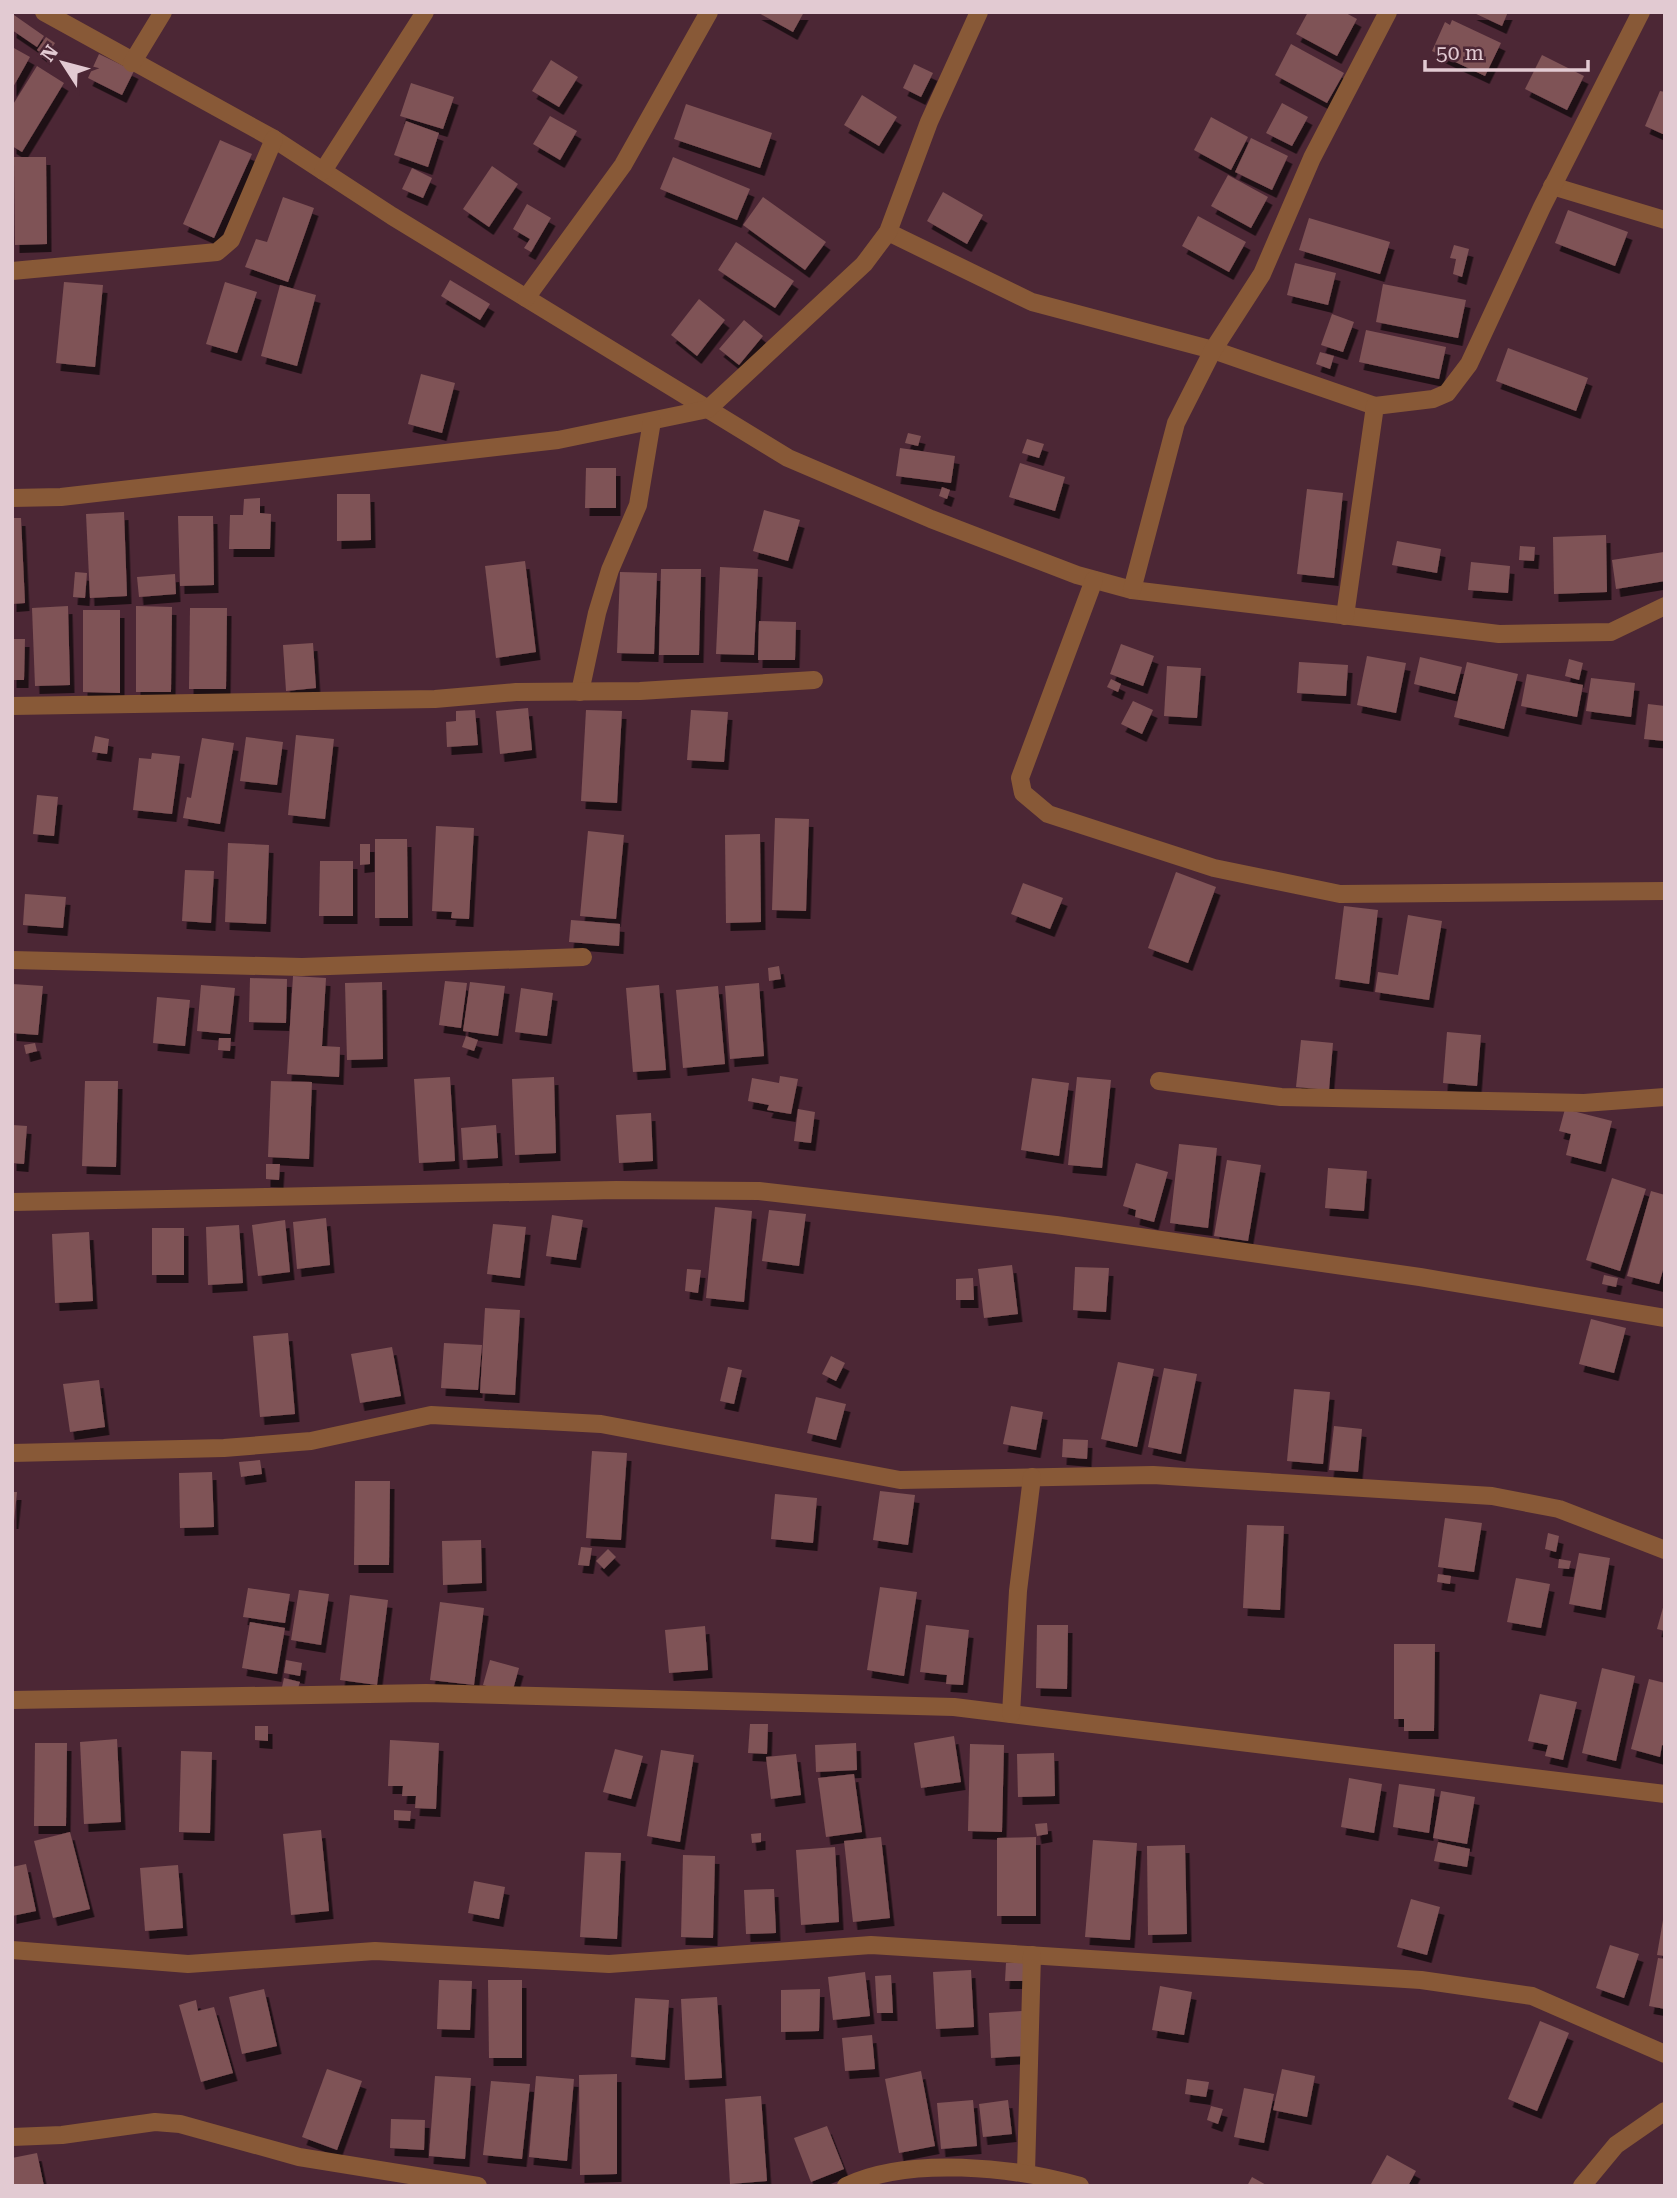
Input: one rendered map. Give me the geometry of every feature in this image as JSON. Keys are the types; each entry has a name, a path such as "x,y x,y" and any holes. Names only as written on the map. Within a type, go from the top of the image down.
{"street":[{"path":"44,12 132,63 274,139 526,298 788,458 931,519 1094,580 1132,590 1499,634 1611,632 1665,606"},
{"path":"132,63 163,12"},
{"path":"323,171 425,12"},
{"path":"526,298 623,165 709,12"},
{"path":"12,498 61,497 558,440 708,409 864,264 888,232 929,122 979,12"},
{"path":"1132,590 1176,423 1213,350 1262,274 1312,158 1388,12"},
{"path":"888,232 1032,302 1213,350 1376,406 1433,399 1447,393 1469,364 1552,187 1641,12"},
{"path":"12,271 217,252 231,240 274,139"},
{"path":"1552,187 1665,220"},
{"path":"1345,616 1376,406"},
{"path":"580,692 600,603 638,505 652,421"},
{"path":"1094,580 1020,779 1023,793 1048,814 1214,868 1340,894 1665,891"},
{"path":"12,706 422,699 516,692 580,692 814,680"},
{"path":"12,961 302,967 583,957"},
{"path":"1159,1082 1281,1097 1584,1103 1665,1097"},
{"path":"12,1202 602,1190 759,1191 1056,1225 1420,1277 1665,1318"},
{"path":"12,1453 224,1448 310,1441 430,1415 601,1424 900,1480 1153,1475 1492,1496 1559,1509 1665,1550"},
{"path":"1012,1714 1018,1591 1032,1477"},
{"path":"12,1700 426,1693 954,1707 1665,1794"},
{"path":"12,1950 188,1964 375,1951 609,1964 871,1944 1421,1980 1532,1996 1665,2054"},
{"path":"1026,2172 1032,1955"},
{"path":"1582,2186 1616,2145 1665,2111"},
{"path":"12,2137 62,2134 155,2122 180,2124 299,2157 478,2186"},
{"path":"846,2186 897,2171 921,2178 1000,2168 1080,2186"}],"building":[{"path":"757,12 804,12 793,32"},
{"path":"1308,12 1344,12 1357,19 1337,56 1296,34"},
{"path":"1472,12 1508,12 1502,26"},
{"path":"14,15 44,36 37,47 12,30"},
{"path":"1452,20 1501,43 1485,76 1432,51 1445,22 1450,25"},
{"path":"46,37 55,43 46,57 37,50"},
{"path":"1291,44 1344,73 1327,103 1275,75"},
{"path":"12,47 30,57 12,89"},
{"path":"99,54 134,71 122,95 88,78"},
{"path":"1542,55 1584,76 1567,110 1525,89"},
{"path":"551,60 578,77 559,107 532,91"},
{"path":"914,64 933,73 921,97 903,88"},
{"path":"37,66 64,83 22,152 12,146 12,106"},
{"path":"411,83 454,97 443,129 400,116"},
{"path":"1660,91 1665,92 1665,135 1645,126"},
{"path":"862,95 897,117 879,146 844,125"},
{"path":"1282,103 1308,117 1292,146 1266,133"},
{"path":"686,104 772,133 760,168 674,139"},
{"path":"550,116 577,131 560,160 533,144"},
{"path":"1211,117 1248,137 1231,170 1194,150"},
{"path":"406,121 439,133 428,167 394,155"},
{"path":"1251,138 1288,156 1272,190 1235,172"},
{"path":"220,140 252,154 214,238 183,224"},
{"path":"14,157 46,157 47,244 15,245"},
{"path":"673,157 750,189 737,220 660,189"},
{"path":"492,166 518,184 489,227 463,209"},
{"path":"412,168 432,178 423,198 402,189"},
{"path":"1228,175 1268,197 1251,228 1211,206"},
{"path":"943,192 983,215 967,244 927,221"},
{"path":"283,197 314,208 288,282 245,267 256,239 267,242"},
{"path":"763,197 826,242 805,270 743,225"},
{"path":"527,204 551,218 531,252 524,248 530,239 513,229"},
{"path":"1568,210 1628,232 1615,266 1555,243"},
{"path":"1198,216 1246,242 1229,272 1182,246"},
{"path":"1309,218 1390,242 1380,274 1299,250"},
{"path":"736,242 794,281 775,308 718,270"},
{"path":"1454,245 1469,249 1462,277 1453,274 1456,259 1450,258"},
{"path":"1295,263 1336,273 1328,305 1287,295"},
{"path":"450,280 490,304 480,320 441,296"},
{"path":"64,282 103,285 95,367 56,363"},
{"path":"225,282 257,292 237,353 206,344"},
{"path":"1383,284 1466,300 1458,338 1376,322"},
{"path":"280,285 316,295 297,366 261,356"},
{"path":"699,299 725,320 697,356 671,335"},
{"path":"1332,314 1354,322 1343,352 1321,345"},
{"path":"744,320 763,336 739,365 719,349"},
{"path":"1366,330 1446,347 1439,379 1359,362"},
{"path":"1508,348 1588,378 1576,411 1496,381"},
{"path":"1320,352 1334,356 1330,369 1316,364"},
{"path":"421,374 455,383 442,433 408,424"},
{"path":"908,433 921,436 918,446 905,443"},
{"path":"1027,439 1044,444 1039,458 1022,453"},
{"path":"900,448 955,456 951,483 896,476"},
{"path":"1020,463 1065,477 1055,511 1009,497"},
{"path":"586,468 616,468 616,508 585,508"},
{"path":"942,487 950,490 947,499 939,496"},
{"path":"1307,489 1343,493 1334,578 1297,574"},
{"path":"337,494 370,494 371,540 337,541"},
{"path":"260,498 260,513 271,514 270,549 229,549 230,515 243,515 244,499"},
{"path":"764,510 800,520 788,561 753,551"},
{"path":"124,512 127,596 90,598 86,514"},
{"path":"178,516 213,516 214,585 180,586"},
{"path":"12,518 21,518 25,603 12,604"},
{"path":"1606,535 1607,592 1554,594 1553,537"},
{"path":"1397,541 1441,549 1437,573 1392,565"},
{"path":"1520,546 1535,547 1534,561 1519,560"},
{"path":"1664,552 1665,581 1616,589 1612,560"},
{"path":"525,561 536,652 496,658 485,566"},
{"path":"1471,562 1510,566 1508,593 1468,590"},
{"path":"720,567 758,569 754,655 716,654"},
{"path":"661,569 701,569 699,655 659,655"},
{"path":"75,572 87,573 85,598 73,597"},
{"path":"620,572 657,573 654,654 617,653"},
{"path":"175,574 176,594 139,597 137,577"},
{"path":"68,606 70,685 35,686 32,608"},
{"path":"136,606 172,607 171,692 136,692"},
{"path":"190,608 227,608 226,689 189,689"},
{"path":"83,610 120,610 120,693 83,692"},
{"path":"759,621 796,622 795,660 758,660"},
{"path":"12,639 25,639 24,680 12,680"},
{"path":"313,643 316,688 286,691 283,645"},
{"path":"1121,644 1154,656 1143,686 1110,674"},
{"path":"1367,656 1406,663 1396,713 1357,705"},
{"path":"1420,657 1462,667 1455,694 1414,684"},
{"path":"1569,659 1583,663 1579,680 1565,676"},
{"path":"1299,662 1348,665 1346,696 1297,693"},
{"path":"1467,662 1518,674 1504,729 1454,717"},
{"path":"1167,666 1201,668 1197,718 1164,716"},
{"path":"1527,674 1583,685 1577,717 1521,706"},
{"path":"1591,678 1635,683 1631,717 1586,711"},
{"path":"1111,679 1121,684 1118,692 1107,687"},
{"path":"1133,701 1153,710 1142,734 1121,724"},
{"path":"1648,704 1665,706 1665,741 1644,739"},
{"path":"528,708 532,750 500,754 496,711"},
{"path":"475,710 478,745 447,747 446,722 456,721 456,711"},
{"path":"586,710 622,711 617,803 581,801"},
{"path":"691,710 728,712 724,762 687,760"},
{"path":"296,735 334,739 325,819 288,815"},
{"path":"95,736 109,739 107,754 92,752"},
{"path":"246,737 283,742 277,785 240,781"},
{"path":"202,738 234,743 220,824 183,818 187,797 191,798"},
{"path":"152,753 180,756 172,814 133,810 139,758 151,759"},
{"path":"37,795 58,797 54,836 33,834"},
{"path":"775,818 809,819 806,911 772,910"},
{"path":"436,826 474,828 469,919 451,918 452,912 432,911"},
{"path":"588,831 624,835 616,919 580,916"},
{"path":"760,834 761,922 726,923 725,835"},
{"path":"375,839 407,839 408,918 375,918"},
{"path":"228,843 269,845 266,924 225,922"},
{"path":"360,844 370,844 370,864 360,865"},
{"path":"320,861 353,861 353,916 319,916"},
{"path":"185,870 214,871 211,923 182,921"},
{"path":"1176,872 1216,887 1188,963 1148,948"},
{"path":"1023,883 1063,898 1050,929 1011,914"},
{"path":"25,894 66,897 63,928 23,925"},
{"path":"1344,906 1378,910 1369,984 1335,979"},
{"path":"1408,915 1442,921 1429,1000 1375,992 1378,972 1398,975"},
{"path":"571,920 620,924 619,946 569,942"},
{"path":"779,966 781,979 769,981 768,968"},
{"path":"293,976 326,978 322,1046 340,1047 339,1077 287,1074"},
{"path":"250,978 287,979 286,1023 249,1022"},
{"path":"445,981 467,983 461,1028 439,1025"},
{"path":"382,982 383,1059 347,1060 345,983"},
{"path":"470,982 505,986 498,1036 463,1031"},
{"path":"759,983 764,1056 730,1059 725,986"},
{"path":"12,984 43,986 38,1035 12,1033"},
{"path":"201,985 235,988 230,1034 197,1031"},
{"path":"659,985 666,1070 633,1072 626,988"},
{"path":"718,986 725,1064 683,1068 676,990"},
{"path":"521,988 553,993 547,1036 515,1032"},
{"path":"157,997 190,1000 185,1046 153,1043"},
{"path":"1447,1032 1481,1035 1477,1086 1443,1083"},
{"path":"466,1036 478,1040 474,1051 462,1047"},
{"path":"219,1038 231,1038 230,1051 218,1050"},
{"path":"1301,1040 1333,1043 1329,1090 1296,1087"},
{"path":"35,1043 37,1051 26,1054 24,1045"},
{"path":"780,1076 798,1079 791,1114 767,1110 769,1105 748,1101 752,1078 779,1083"},
{"path":"450,1077 455,1161 419,1163 414,1079"},
{"path":"554,1077 556,1153 515,1155 512,1079"},
{"path":"1077,1077 1111,1080 1102,1168 1068,1165"},
{"path":"1032,1078 1069,1083 1059,1156 1021,1150"},
{"path":"85,1081 118,1081 116,1167 82,1166"},
{"path":"271,1081 312,1082 309,1159 268,1157"},
{"path":"798,1109 815,1112 811,1143 794,1141"},
{"path":"1565,1109 1612,1121 1601,1164 1566,1155 1571,1134 1559,1131"},
{"path":"651,1113 653,1161 619,1163 616,1115"},
{"path":"12,1125 27,1126 24,1164 12,1163"},
{"path":"496,1125 498,1158 463,1160 461,1128"},
{"path":"1179,1144 1217,1148 1208,1228 1170,1223"},
{"path":"1227,1160 1261,1165 1248,1241 1214,1236"},
{"path":"1136,1163 1168,1172 1154,1222 1135,1217 1136,1210 1123,1206"},
{"path":"266,1164 280,1164 279,1180 266,1179"},
{"path":"1328,1168 1367,1171 1364,1211 1325,1208"},
{"path":"1612,1178 1646,1189 1620,1271 1586,1260"},
{"path":"1651,1191 1665,1195 1665,1263 1659,1284 1627,1276"},
{"path":"715,1207 752,1211 744,1302 706,1298"},
{"path":"769,1210 806,1214 799,1266 762,1261"},
{"path":"552,1215 583,1220 576,1260 546,1256"},
{"path":"326,1218 330,1265 297,1269 293,1222"},
{"path":"285,1220 290,1272 258,1276 252,1225"},
{"path":"493,1224 526,1227 520,1278 487,1274"},
{"path":"239,1225 243,1283 208,1285 206,1227"},
{"path":"152,1228 184,1228 184,1275 152,1275"},
{"path":"89,1232 93,1301 55,1303 52,1234"},
{"path":"1012,1265 1018,1314 984,1318 978,1269"},
{"path":"1075,1267 1109,1268 1106,1312 1073,1310"},
{"path":"687,1269 701,1270 698,1293 685,1291"},
{"path":"1604,1275 1618,1278 1616,1287 1602,1284"},
{"path":"973,1278 974,1300 956,1300 956,1279"},
{"path":"485,1308 520,1310 515,1395 480,1393"},
{"path":"1591,1319 1626,1328 1614,1373 1579,1364"},
{"path":"288,1333 295,1414 260,1417 253,1336"},
{"path":"444,1343 482,1345 478,1390 441,1388"},
{"path":"392,1347 401,1396 360,1403 351,1354"},
{"path":"831,1356 845,1363 836,1381 822,1374"},
{"path":"1118,1362 1154,1369 1137,1447 1101,1439"},
{"path":"728,1367 742,1370 734,1404 720,1401"},
{"path":"1164,1368 1197,1374 1181,1454 1148,1447"},
{"path":"99,1380 105,1427 70,1432 63,1384"},
{"path":"1294,1389 1330,1392 1323,1464 1287,1461"},
{"path":"816,1397 846,1404 836,1440 807,1433"},
{"path":"1011,1406 1043,1412 1036,1450 1003,1444"},
{"path":"1334,1426 1362,1429 1358,1472 1329,1470"},
{"path":"1063,1439 1088,1440 1087,1459 1062,1457"},
{"path":"592,1451 627,1453 621,1540 586,1538"},
{"path":"260,1460 262,1474 241,1477 239,1462"},
{"path":"212,1472 214,1527 180,1528 179,1473"},
{"path":"355,1481 390,1481 389,1565 354,1565"},
{"path":"880,1491 915,1495 908,1545 873,1540"},
{"path":"12,1492 17,1492 14,1521 12,1521"},
{"path":"775,1494 817,1498 813,1543 771,1539"},
{"path":"1445,1518 1482,1523 1474,1572 1438,1567"},
{"path":"1247,1525 1284,1526 1280,1610 1243,1608"},
{"path":"1548,1533 1559,1536 1556,1552 1545,1549"},
{"path":"481,1540 482,1583 443,1585 442,1541"},
{"path":"581,1547 592,1548 589,1566 578,1565"},
{"path":"608,1549 616,1557 604,1569 596,1561"},
{"path":"1579,1553 1610,1558 1601,1610 1569,1604"},
{"path":"1559,1559 1571,1561 1569,1569 1558,1568"},
{"path":"1438,1574 1451,1576 1450,1584 1437,1582"},
{"path":"1516,1578 1550,1584 1541,1628 1507,1622"},
{"path":"880,1587 917,1592 904,1676 867,1670"},
{"path":"248,1588 290,1594 285,1623 243,1617"},
{"path":"299,1590 329,1594 321,1645 291,1640"},
{"path":"350,1595 388,1600 377,1685 340,1680"},
{"path":"440,1602 484,1608 474,1685 430,1680"},
{"path":"1665,1605 1665,1631 1657,1629"},
{"path":"250,1622 285,1628 277,1674 242,1668"},
{"path":"926,1625 969,1630 963,1685 946,1684 947,1675 920,1672"},
{"path":"1037,1625 1068,1625 1067,1689 1036,1688"},
{"path":"705,1626 708,1670 669,1673 665,1630"},
{"path":"1394,1644 1435,1644 1434,1731 1404,1731 1404,1719 1394,1719"},
{"path":"286,1660 302,1663 300,1676 284,1673"},
{"path":"490,1660 519,1668 512,1693 483,1685"},
{"path":"1602,1668 1635,1676 1616,1761 1582,1753"},
{"path":"284,1678 300,1682 297,1691 282,1687"},
{"path":"1649,1679 1665,1683 1665,1746 1662,1745 1660,1757 1631,1749"},
{"path":"1540,1694 1577,1702 1563,1760 1545,1756 1548,1745 1528,1741"},
{"path":"750,1724 768,1724 767,1754 748,1753"},
{"path":"255,1726 268,1726 268,1741 255,1740"},
{"path":"954,1736 961,1782 921,1788 914,1743"},
{"path":"117,1739 121,1822 84,1824 80,1742"},
{"path":"390,1740 439,1743 436,1809 415,1808 416,1796 402,1796 403,1786 388,1786"},
{"path":"35,1743 67,1743 66,1826 34,1826"},
{"path":"856,1743 857,1770 816,1772 815,1745"},
{"path":"970,1744 1004,1745 1002,1832 968,1831"},
{"path":"615,1749 643,1756 631,1799 603,1792"},
{"path":"661,1750 694,1755 680,1842 647,1836"},
{"path":"181,1751 212,1752 210,1833 179,1832"},
{"path":"1054,1753 1055,1796 1018,1797 1017,1754"},
{"path":"796,1754 801,1795 771,1799 766,1757"},
{"path":"854,1774 862,1832 826,1837 818,1778"},
{"path":"1349,1778 1382,1784 1374,1833 1341,1827"},
{"path":"1399,1784 1435,1789 1429,1833 1393,1827"},
{"path":"1441,1791 1475,1797 1467,1844 1433,1838"},
{"path":"394,1810 411,1811 410,1821 394,1820"},
{"path":"1047,1823 1048,1834 1037,1836 1035,1824"},
{"path":"321,1830 329,1911 291,1915 283,1834"},
{"path":"70,1832 90,1909 53,1918 34,1841"},
{"path":"761,1833 761,1842 752,1843 751,1834"},
{"path":"881,1837 890,1918 853,1922 844,1841"},
{"path":"1036,1837 1036,1916 997,1916 997,1838"},
{"path":"1093,1840 1137,1843 1130,1940 1085,1937"},
{"path":"1438,1842 1470,1849 1467,1867 1434,1861"},
{"path":"1185,1845 1187,1934 1148,1935 1147,1846"},
{"path":"835,1847 839,1922 801,1925 796,1850"},
{"path":"585,1852 621,1853 617,1939 580,1937"},
{"path":"683,1855 715,1856 713,1938 681,1937"},
{"path":"26,1864 36,1911 12,1916 12,1867"},
{"path":"178,1865 183,1928 145,1931 140,1868"},
{"path":"474,1881 505,1887 499,1919 468,1913"},
{"path":"774,1889 776,1933 746,1934 744,1890"},
{"path":"1411,1899 1440,1907 1427,1955 1397,1947"},
{"path":"1665,1920 1665,1956 1657,1955"},
{"path":"1610,1945 1639,1954 1624,1998 1596,1988"},
{"path":"1658,1958 1665,1959 1665,2009 1649,2006"},
{"path":"1006,1963 1024,1963 1024,1981 1005,1981"},
{"path":"971,1970 974,2027 936,2029 933,1972"},
{"path":"865,1972 870,2016 833,2020 828,1977"},
{"path":"891,1975 893,2013 877,2013 875,1976"},
{"path":"439,1980 472,1981 470,2030 437,2029"},
{"path":"488,1980 522,1980 522,2058 489,2058"},
{"path":"1160,1986 1192,1992 1184,2035 1152,2030"},
{"path":"264,1989 277,2046 242,2054 229,1997"},
{"path":"820,1989 819,2031 781,2032 781,1990"},
{"path":"717,1997 722,2078 685,2080 681,1999"},
{"path":"635,1998 669,2000 665,2060 631,2057"},
{"path":"196,2000 198,2011 214,2007 233,2073 201,2082 179,2005"},
{"path":"1022,2011 1024,2056 991,2058 989,2013"},
{"path":"1540,2021 1569,2033 1537,2111 1508,2099"},
{"path":"872,2035 875,2069 845,2071 842,2038"},
{"path":"327,2069 362,2081 337,2150 302,2137"},
{"path":"1282,2069 1315,2076 1307,2117 1273,2110"},
{"path":"921,2071 935,2146 899,2153 885,2079"},
{"path":"617,2074 617,2174 580,2175 579,2075"},
{"path":"435,2076 471,2078 465,2159 429,2156"},
{"path":"536,2076 574,2079 567,2161 529,2157"},
{"path":"1187,2079 1209,2082 1206,2097 1185,2094"},
{"path":"491,2081 530,2084 522,2159 483,2155"},
{"path":"1244,2088 1274,2094 1264,2143 1234,2137"},
{"path":"761,2096 767,2181 730,2184 725,2099"},
{"path":"973,2100 977,2146 941,2149 937,2103"},
{"path":"1008,2100 1012,2134 983,2137 979,2104"},
{"path":"1211,2106 1223,2109 1218,2124 1207,2120"},
{"path":"391,2119 425,2120 424,2150 390,2148"},
{"path":"827,2126 844,2169 811,2182 794,2138"},
{"path":"37,2153 44,2186 12,2186 12,2158"},
{"path":"1387,2155 1416,2171 1408,2186 1371,2184"},
{"path":"1252,2177 1268,2186 1247,2186"}]}
